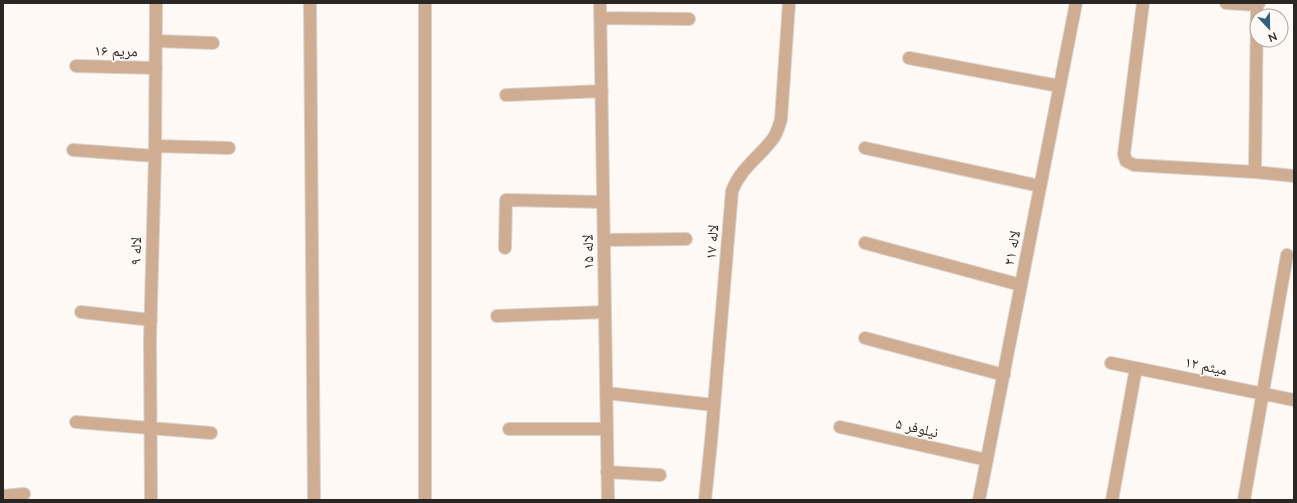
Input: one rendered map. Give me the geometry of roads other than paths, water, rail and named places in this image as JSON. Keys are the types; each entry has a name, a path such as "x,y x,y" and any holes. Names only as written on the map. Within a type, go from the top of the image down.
{"street":[{"name":"لاله ۹","path":"151,500 151,320 155,151 156,3"},
{"path":"310,3 314,500"},
{"path":"425,3 425,500"},
{"name":"لاله ۱۵","path":"600,3 608,500"},
{"name":"لاله ۱۷","path":"705,500 732,191 736,180 773,139 778,130 781,120 789,3"},
{"name":"لاله ۲۱","path":"979,500 1076,3"},
{"path":"1143,3 1124,154 1126,161 1134,165 1255,172 1294,176"},
{"path":"1226,3 1258,4 1255,172"},
{"path":"600,18 689,18"},
{"path":"156,41 213,43"},
{"path":"909,58 1059,86"},
{"name":"مریم ۱۶","path":"76,66 156,68"},
{"path":"506,95 602,91"},
{"path":"73,150 155,151 229,148"},
{"path":"865,148 1040,186"},
{"path":"506,248 506,200 604,202"},
{"path":"604,240 686,239"},
{"path":"865,243 1021,285"},
{"path":"1244,500 1287,255"},
{"path":"81,312 151,320"},
{"path":"497,316 605,312"},
{"path":"865,338 1004,375"},
{"name":"میثم ۱۲","path":"1111,363 1294,400"},
{"path":"1112,500 1136,368"},
{"path":"606,393 714,405"},
{"path":"76,422 211,433"},
{"name":"نیلوفر ۵","path":"840,427 987,460"},
{"path":"509,429 607,429"},
{"path":"607,472 660,475"},
{"path":"3,496 24,494"}]}
